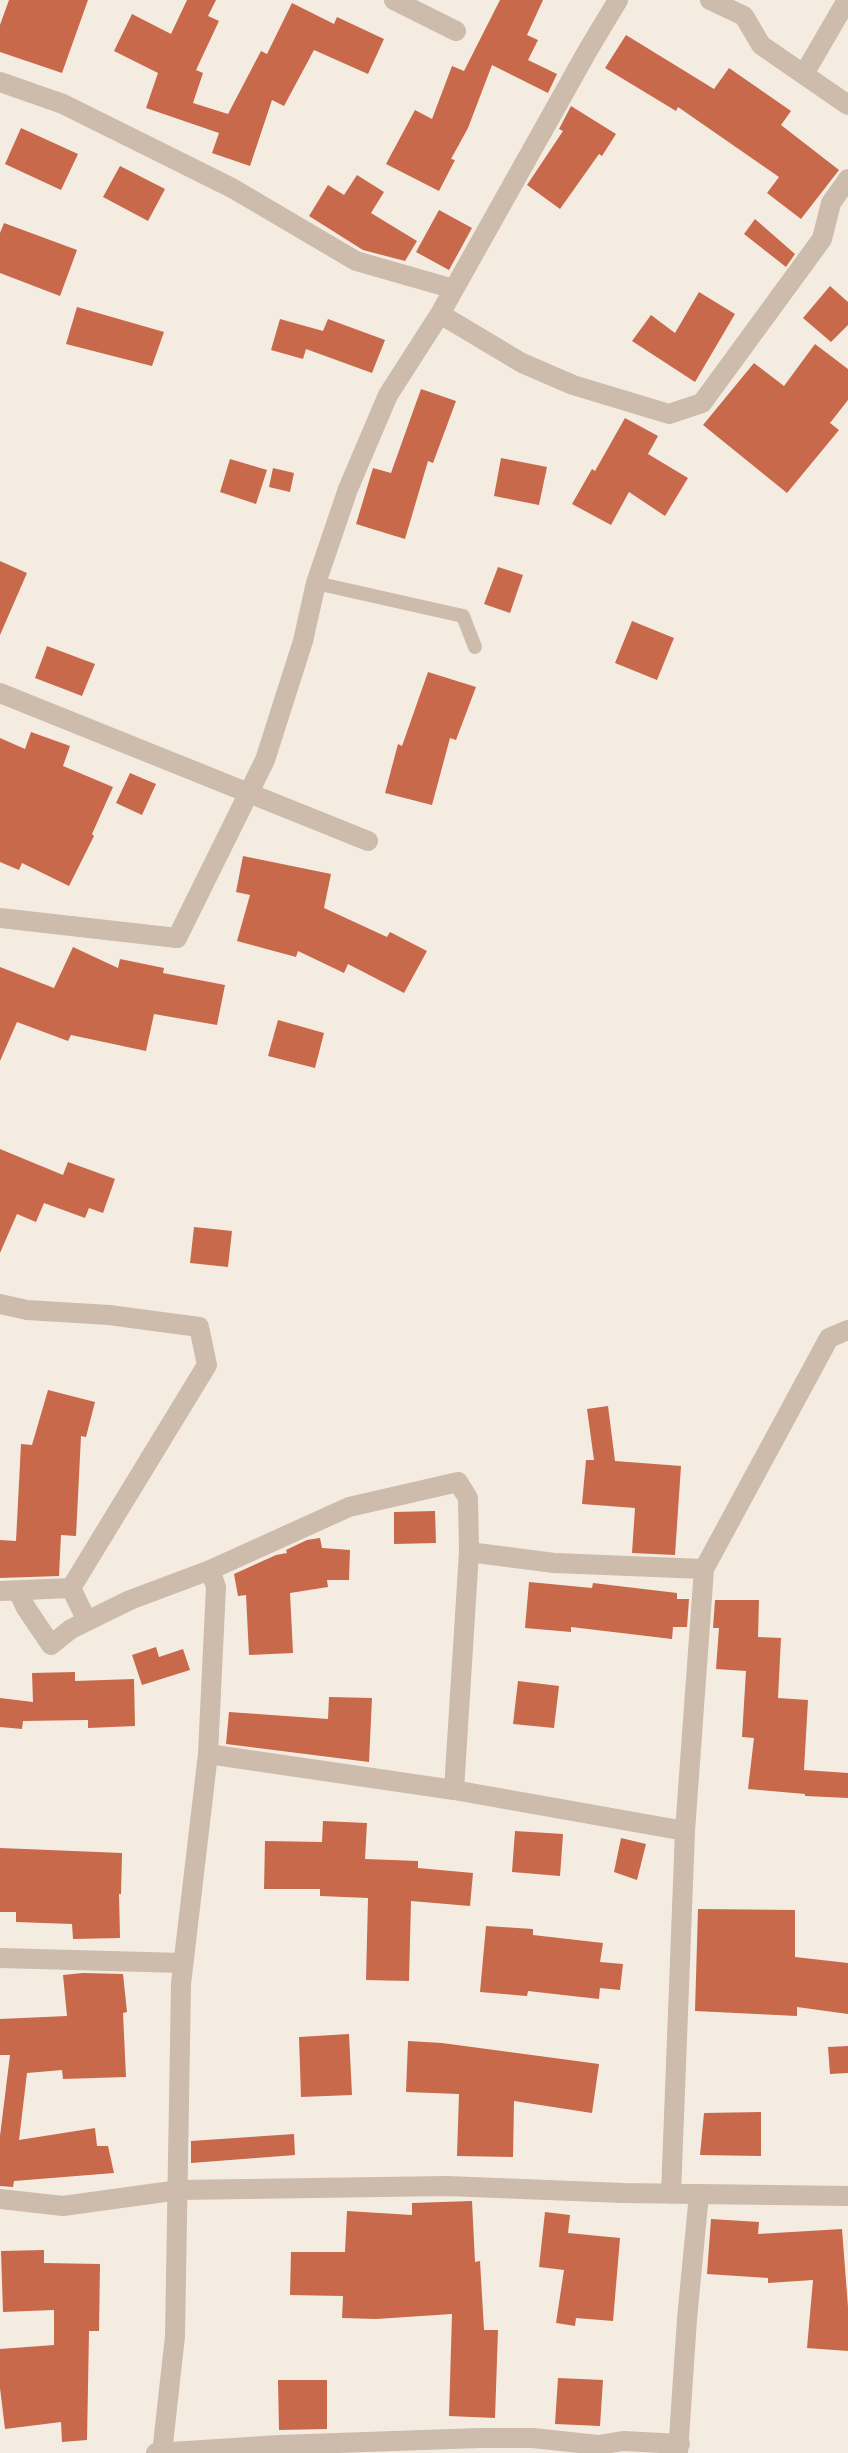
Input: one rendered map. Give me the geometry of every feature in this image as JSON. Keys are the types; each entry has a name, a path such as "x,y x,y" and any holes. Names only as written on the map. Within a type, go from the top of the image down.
{"street":[{"path":"394,0 456,31"},
{"path":"0,918 177,938 265,760 303,641 316,583 348,489 388,395 440,314 618,0"},
{"path":"710,0 744,16 761,45 848,105"},
{"path":"804,74 847,0"},
{"path":"0,82 63,104 232,188 356,261 454,289"},
{"path":"440,314 522,363 573,385 669,414 702,403 822,239 831,203 848,179"},
{"path":"0,693 368,841"},
{"path":"0,1304 27,1310 109,1315 199,1327 207,1365 71,1588"},
{"path":"671,2194 685,1831 704,1569 829,1338 848,1330"},
{"path":"9,1591 51,1645 71,1629 130,1600 210,1570 349,1507 458,1482 468,1498 469,1552 454,1790"},
{"path":"469,1552 554,1563 704,1569"},
{"path":"210,1570 216,1587 208,1754 181,1984 175,2336 159,2453 480,2438 533,2438 598,2445 623,2441 679,2448 699,2194"},
{"path":"9,1591 71,1588"},
{"path":"71,1588 87,1621"},
{"path":"208,1754 454,1790 685,1831"},
{"path":"0,1958 183,1963"},
{"path":"0,2199 63,2206 179,2190 447,2186 671,2194 848,2196"}],"lane":[{"path":"316,583 463,616 475,647"}],"building":[{"path":"9,0 88,0 62,73 0,52 0,25"},
{"path":"187,0 216,0 208,16 219,21 196,70 203,73 193,103 228,114 261,51 267,54 292,3 334,24 337,17 384,39 368,74 314,50 284,106 272,100 250,166 212,153 219,133 146,108 158,73 114,51 132,14 171,34"},
{"path":"500,0 543,0 527,35 538,40 528,60 557,74 548,93 492,65 468,128 451,159 455,160 439,191 386,164 415,110 432,119 452,66 464,71"},
{"path":"626,35 714,89 729,68 791,111 781,125 839,170 801,219 767,193 779,177 678,107 676,111 605,68"},
{"path":"571,106 616,134 560,209 527,185 563,131 559,129"},
{"path":"21,128 78,154 61,190 5,164"},
{"path":"120,166 165,189 148,221 103,197"},
{"path":"357,175 384,192 371,213 417,241 405,261 363,250 309,216 328,185 344,195"},
{"path":"439,210 472,228 449,270 416,252"},
{"path":"755,219 795,254 786,267 744,234"},
{"path":"4,223 77,250 60,296 0,273 0,233"},
{"path":"830,286 848,302 848,325 831,342 803,318"},
{"path":"699,292 735,314 695,382 632,341 651,315 675,333"},
{"path":"77,307 164,332 152,366 66,344"},
{"path":"280,319 323,331 328,319 385,340 372,373 306,349 303,359 271,350"},
{"path":"815,344 848,369 848,400 830,423 839,430 787,493 703,425 754,363 784,386"},
{"path":"421,389 456,401 433,463 428,461 405,539 356,524 373,468 391,473"},
{"path":"625,418 658,436 648,454 688,478 665,516 629,492 611,525 572,504"},
{"path":"501,458 547,467 539,505 494,496"},
{"path":"230,459 267,470 256,504 220,492"},
{"path":"273,468 294,473 290,492 269,487"},
{"path":"0,561 27,573 0,635"},
{"path":"498,567 523,575 510,613 484,604"},
{"path":"632,621 674,638 657,680 615,663"},
{"path":"47,646 95,664 82,696 35,678"},
{"path":"428,672 476,687 456,740 450,738 432,805 385,793 398,744 402,746"},
{"path":"31,732 70,746 63,766 113,787 92,834 94,836 69,886 22,863 19,870 0,862 0,738 25,749"},
{"path":"130,773 156,784 142,815 116,803"},
{"path":"243,856 331,874 324,908 387,937 390,932 427,951 404,993 348,964 344,973 298,951 296,957 237,941 250,895 236,892"},
{"path":"73,947 118,968 120,959 164,968 163,973 225,985 217,1025 154,1014 146,1051 71,1035 68,1041 17,1022 0,1061 0,967 54,988"},
{"path":"278,1020 324,1033 315,1068 268,1056"},
{"path":"0,1149 63,1175 68,1162 115,1179 103,1213 89,1208 85,1218 44,1203 36,1222 17,1214 0,1253"},
{"path":"194,1227 232,1231 228,1267 190,1263"},
{"path":"48,1390 95,1402 86,1437 81,1436 76,1536 61,1535 59,1576 0,1578 0,1540 16,1541 21,1444 32,1445"},
{"path":"608,1406 615,1461 681,1466 675,1555 632,1553 635,1508 582,1504 586,1460 594,1460 587,1409"},
{"path":"435,1511 436,1543 394,1544 394,1512"},
{"path":"320,1538 322,1548 350,1550 349,1580 327,1580 328,1587 290,1593 293,1653 249,1655 246,1595 238,1596 234,1574 287,1553 286,1550 307,1540"},
{"path":"529,1582 592,1588 593,1583 677,1593 677,1599 689,1599 687,1627 673,1627 672,1639 571,1627 571,1632 525,1628"},
{"path":"715,1600 759,1600 758,1637 781,1638 778,1698 808,1700 804,1770 848,1773 848,1798 748,1789 754,1738 742,1737 746,1671 716,1669 719,1628 713,1628"},
{"path":"156,1647 159,1657 183,1649 190,1670 142,1685 132,1655"},
{"path":"75,1672 75,1681 134,1679 135,1726 88,1728 88,1720 23,1721 22,1729 0,1727 0,1698 33,1702 32,1673"},
{"path":"518,1681 559,1686 554,1728 513,1724"},
{"path":"329,1697 372,1698 369,1762 226,1744 229,1712 328,1719"},
{"path":"323,1821 367,1823 365,1859 418,1861 418,1868 473,1873 470,1906 411,1901 409,1981 366,1980 368,1898 320,1896 320,1889 264,1889 265,1841 322,1842"},
{"path":"515,1831 563,1834 560,1876 512,1872"},
{"path":"621,1838 646,1844 637,1880 614,1872"},
{"path":"0,1848 122,1853 120,1938 73,1939 72,1924 16,1922 16,1912 0,1912"},
{"path":"698,1909 795,1910 795,1957 848,1963 848,2014 797,2007 797,2016 695,2011"},
{"path":"486,1926 533,1929 533,1935 603,1943 600,1962 623,1964 620,1990 600,1988 599,1999 528,1991 527,1996 480,1992"},
{"path":"123,1974 127,2012 123,2013 126,2077 63,2079 62,2070 27,2073 19,2140 95,2128 97,2146 108,2146 114,2173 14,2181 13,2187 0,2186 0,2136 10,2055 0,2055 0,2019 67,2016 63,1975"},
{"path":"349,2034 352,2095 301,2097 299,2037"},
{"path":"408,2041 599,2064 592,2113 514,2101 513,2157 457,2156 459,2094 406,2092"},
{"path":"848,2046 848,2073 830,2074 828,2047"},
{"path":"761,2112 761,2156 700,2155 704,2113"},
{"path":"294,2134 295,2155 191,2163 191,2141"},
{"path":"472,2201 475,2262 480,2261 484,2330 498,2330 495,2418 449,2416 452,2314 342,2318 343,2296 290,2295 291,2252 345,2252 347,2211 412,2215 412,2203"},
{"path":"545,2212 570,2215 568,2233 620,2238 613,2321 576,2318 575,2326 556,2323 564,2270 539,2267"},
{"path":"711,2219 759,2222 758,2234 842,2229 848,2351 807,2348 813,2280 768,2283 768,2278 707,2274"},
{"path":"44,2250 44,2263 100,2264 99,2331 89,2331 87,2440 62,2442 61,2422 5,2429 0,2388 0,2349 54,2345 54,2310 3,2312 1,2251"},
{"path":"558,2378 603,2380 600,2426 555,2424"},
{"path":"278,2380 327,2380 327,2429 279,2430"}]}
